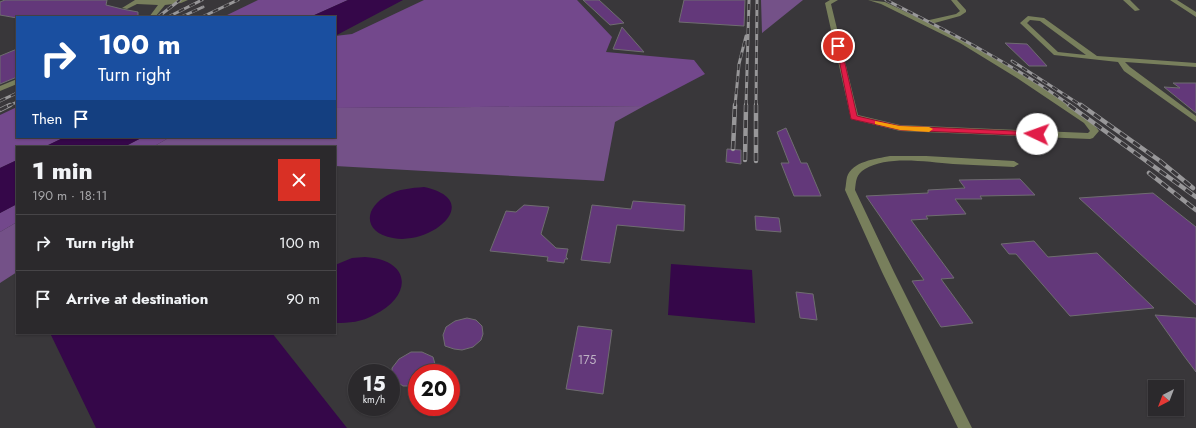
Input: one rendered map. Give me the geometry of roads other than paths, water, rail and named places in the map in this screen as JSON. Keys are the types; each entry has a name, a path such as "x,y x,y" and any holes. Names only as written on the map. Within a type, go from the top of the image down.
{"street":[{"path":"125,8 138,1 182,2 185,0"},
{"path":"835,0 828,3 854,117 900,128 1068,136 1090,136 1095,131 1087,121 1020,76 962,42 927,23 883,3 871,0"},
{"path":"927,23 958,15 964,11 954,0"},
{"path":"1126,0 1137,10"},
{"path":"1173,0 1196,15"},
{"path":"153,16 163,1"},
{"path":"1094,58 1042,19 1028,18 1023,23 1056,54 1094,58 1196,65"},
{"path":"1122,60 1121,62 1127,69 1196,120"},
{"path":"0,89 16,81"},
{"path":"965,428 888,272 850,190 851,178 854,172 862,167 870,163 891,158 1014,164"}],"railway":[{"path":"159,16 180,0"},
{"path":"170,16 202,0"},
{"path":"204,16 238,0"},
{"path":"746,106 749,0"},
{"path":"756,106 757,0"},
{"path":"886,0 1004,62 1071,106"},
{"path":"183,16 203,7"},
{"path":"735,106 739,64 746,36"},
{"path":"1012,61 1082,106"},
{"path":"0,101 16,93"},
{"path":"8,106 16,102"},
{"path":"733,149 735,105"},
{"path":"745,160 746,105"},
{"path":"1069,105 1196,197"},
{"path":"1081,105 1160,161 1193,188"},
{"path":"0,110 8,106"},
{"path":"756,106 756,161"},
{"path":"1149,173 1196,210"}]}
